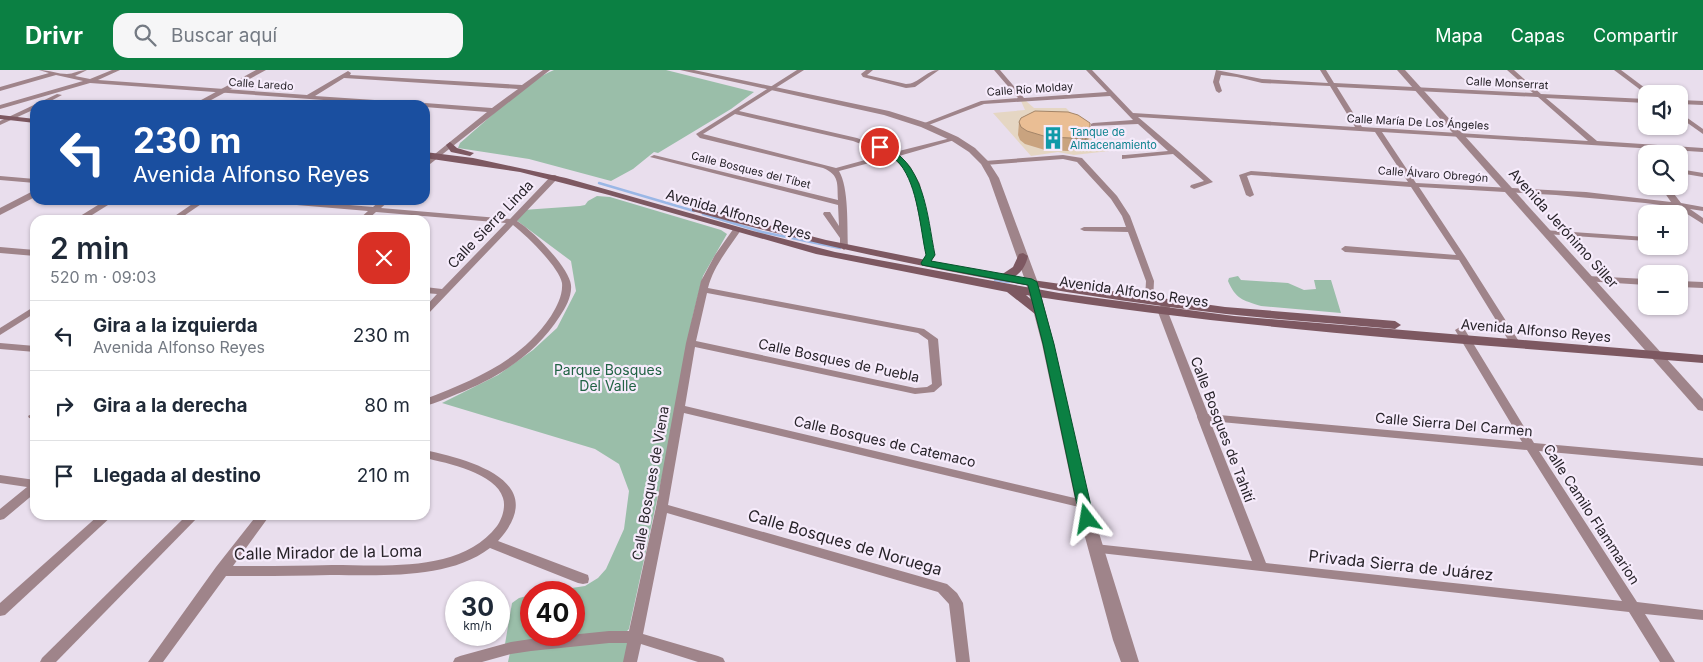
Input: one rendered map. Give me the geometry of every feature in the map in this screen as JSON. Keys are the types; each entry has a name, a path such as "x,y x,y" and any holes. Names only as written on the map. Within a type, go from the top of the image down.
{"main road":[{"path":"2,121 30,123"},
{"name":"Avenida Alfonso Reyes","path":"430,151 488,156 563,170 757,226 844,244 1004,283"},
{"name":"Avenida Alfonso Reyes","path":"430,154 443,151 555,177 737,230 839,256 1033,288 1313,327 1463,334 1654,352 1703,359"},
{"path":"1024,256 1020,267 1004,283 1039,312"},
{"name":"Avenida Alfonso Reyes","path":"1033,288 1150,299 1165,307"},
{"name":"Avenida Alfonso Reyes","path":"1654,352 1703,352"}],"street":[{"name":"Calle Laredo","path":"42,70 89,82 334,100"},
{"path":"69,76 84,70"},
{"path":"50,100 117,70"},
{"path":"206,100 262,70"},
{"path":"308,97 353,70"},
{"path":"430,162 522,87 547,70"},
{"path":"684,70 886,113 924,125 955,139 972,150 985,163 994,178 1024,256 1048,344 1083,504 1130,662"},
{"path":"801,70 700,132 702,137 835,170 955,139"},
{"path":"870,70 864,76 910,86 918,85 936,70"},
{"path":"997,70 1022,98"},
{"path":"1089,70 1132,115 1207,179 1208,184 1194,187"},
{"path":"1323,70 1360,129"},
{"name":"Avenida Jerónimo Siller","path":"1401,70 1703,408"},
{"path":"1510,70 1595,143"},
{"path":"1617,70 1638,85"},
{"path":"1218,72 1216,82 1219,90"},
{"name":"Calle Monserrat","path":"1218,72 1262,81 1638,100"},
{"path":"0,89 55,74"},
{"path":"344,76 522,87"},
{"path":"0,107 89,82"},
{"name":"Calle Río Molday","path":"924,125 976,104 1022,98 1111,94"},
{"path":"1688,102 1703,103"},
{"path":"430,105 493,110"},
{"path":"2,121 30,109"},
{"path":"734,112 855,139 893,154 907,168 916,184 930,255 926,263"},
{"name":"Calle María De Los Ángeles","path":"1132,115 1703,150"},
{"path":"1688,121 1703,132"},
{"path":"1094,125 1140,122"},
{"path":"1377,130 1462,258 1512,339"},
{"path":"1125,156 1176,152"},
{"name":"Calle Bosques del Tíbet","path":"654,157 843,204"},
{"path":"985,163 1063,157 1079,160 1114,198 1132,230 1150,281 1150,299"},
{"path":"835,170 841,180 844,244"},
{"name":"Calle Álvaro Obregón","path":"1250,195 1243,175 1251,172 1414,185 1592,195 1703,208"},
{"path":"1688,172 1703,175"},
{"name":"Calle Sierra Linda","path":"430,307 555,177"},
{"path":"0,178 30,181"},
{"path":"0,205 30,190"},
{"path":"1670,195 1677,204 1703,222"},
{"path":"0,212 30,196"},
{"path":"87,215 104,205"},
{"path":"180,215 196,205"},
{"path":"324,205 513,222 551,258 566,276 568,290 564,301 539,338 508,366 467,387 430,401"},
{"path":"368,215 380,205"},
{"path":"826,214 844,244"},
{"path":"1084,229 1132,230"},
{"name":"Calle Bosques de Viena","path":"630,662 662,508 691,343 703,290 707,276 737,230"},
{"path":"1546,232 1638,238"},
{"path":"1345,249 1462,258"},
{"path":"0,250 30,253"},
{"path":"1587,279 1638,282"},
{"path":"1688,284 1703,285"},
{"path":"430,290 445,292"},
{"name":"Calle Bosques de Puebla","path":"691,343 915,391 930,390 937,385 933,339 921,331 703,290"},
{"name":"Calle Bosques de Tahití","path":"1165,307 1202,417 1260,567"},
{"path":"0,332 30,312"},
{"name":"Calle Camilo Flammarion","path":"1463,334 1530,446 1668,662"},
{"path":"0,346 30,349"},
{"name":"Calle Bosques de Catemaco","path":"679,408 1083,504"},
{"name":"Calle Sierra Del Carmen","path":"1202,417 1703,462"},
{"name":"Calle Mirador de la Loma","path":"221,571 408,570 436,566 467,556 490,543 504,524 509,512 511,503 507,491 498,480 481,471 430,456"},
{"path":"0,479 30,485"},
{"path":"0,516 30,490"},
{"name":"Calle Bosques de Noruega","path":"662,508 942,588 956,603 963,662"},
{"path":"0,610 101,520"},
{"path":"47,662 189,520"},
{"path":"155,662 260,520"},
{"path":"490,543 583,579"},
{"name":"Privada Sierra de Juárez","path":"1095,549 1703,616"},
{"path":"460,662 511,648 609,637 635,637 718,662"}],"shaded area":[{"path":"1021,101 1026,101 1034,108 1066,108 1109,151 1074,155 1058,152 1031,156 993,113 1025,110"}],"green space":[{"path":"554,70 666,70 754,92 731,109 658,153 654,152 633,169 611,181 529,159 458,148 460,143 518,93"},
{"name":"Parque Bosques Del Valle","path":"597,196 610,197 721,230 727,234 703,276 693,315 665,463 629,629 626,632 585,636 585,586 598,578 606,569 624,529 629,491 619,464 595,449 442,403 498,375 533,350 557,328 576,291 571,261 516,220 523,210 580,206 585,205"},
{"path":"1238,276 1241,280 1288,283 1304,290 1316,289 1314,280 1331,280 1341,313 1261,306 1249,302 1240,298 1234,292 1228,281 1229,278"},
{"name":"Parque Bosques Del Valle","path":"519,598 520,643 510,644 512,603"},
{"path":"635,637 631,662 508,662 511,648 585,646 585,641"}],"building":[{"path":"1035,111 1068,112 1078,115 1090,123 1090,128 1087,132 1071,138 1047,137 1027,131 1021,127 1019,122 1021,118"}],"waterway":[{"path":"599,183 694,211"},
{"path":"703,214 762,232 840,248"},
{"path":"995,280 1009,282"}],"place":[{"name":"Tanque de Almacenamiento","path":"1053,138"}],"route":[{"path":"880,147 893,154 903,163 916,184 930,255 926,263 1032,282 1048,344 1087,519"}]}
